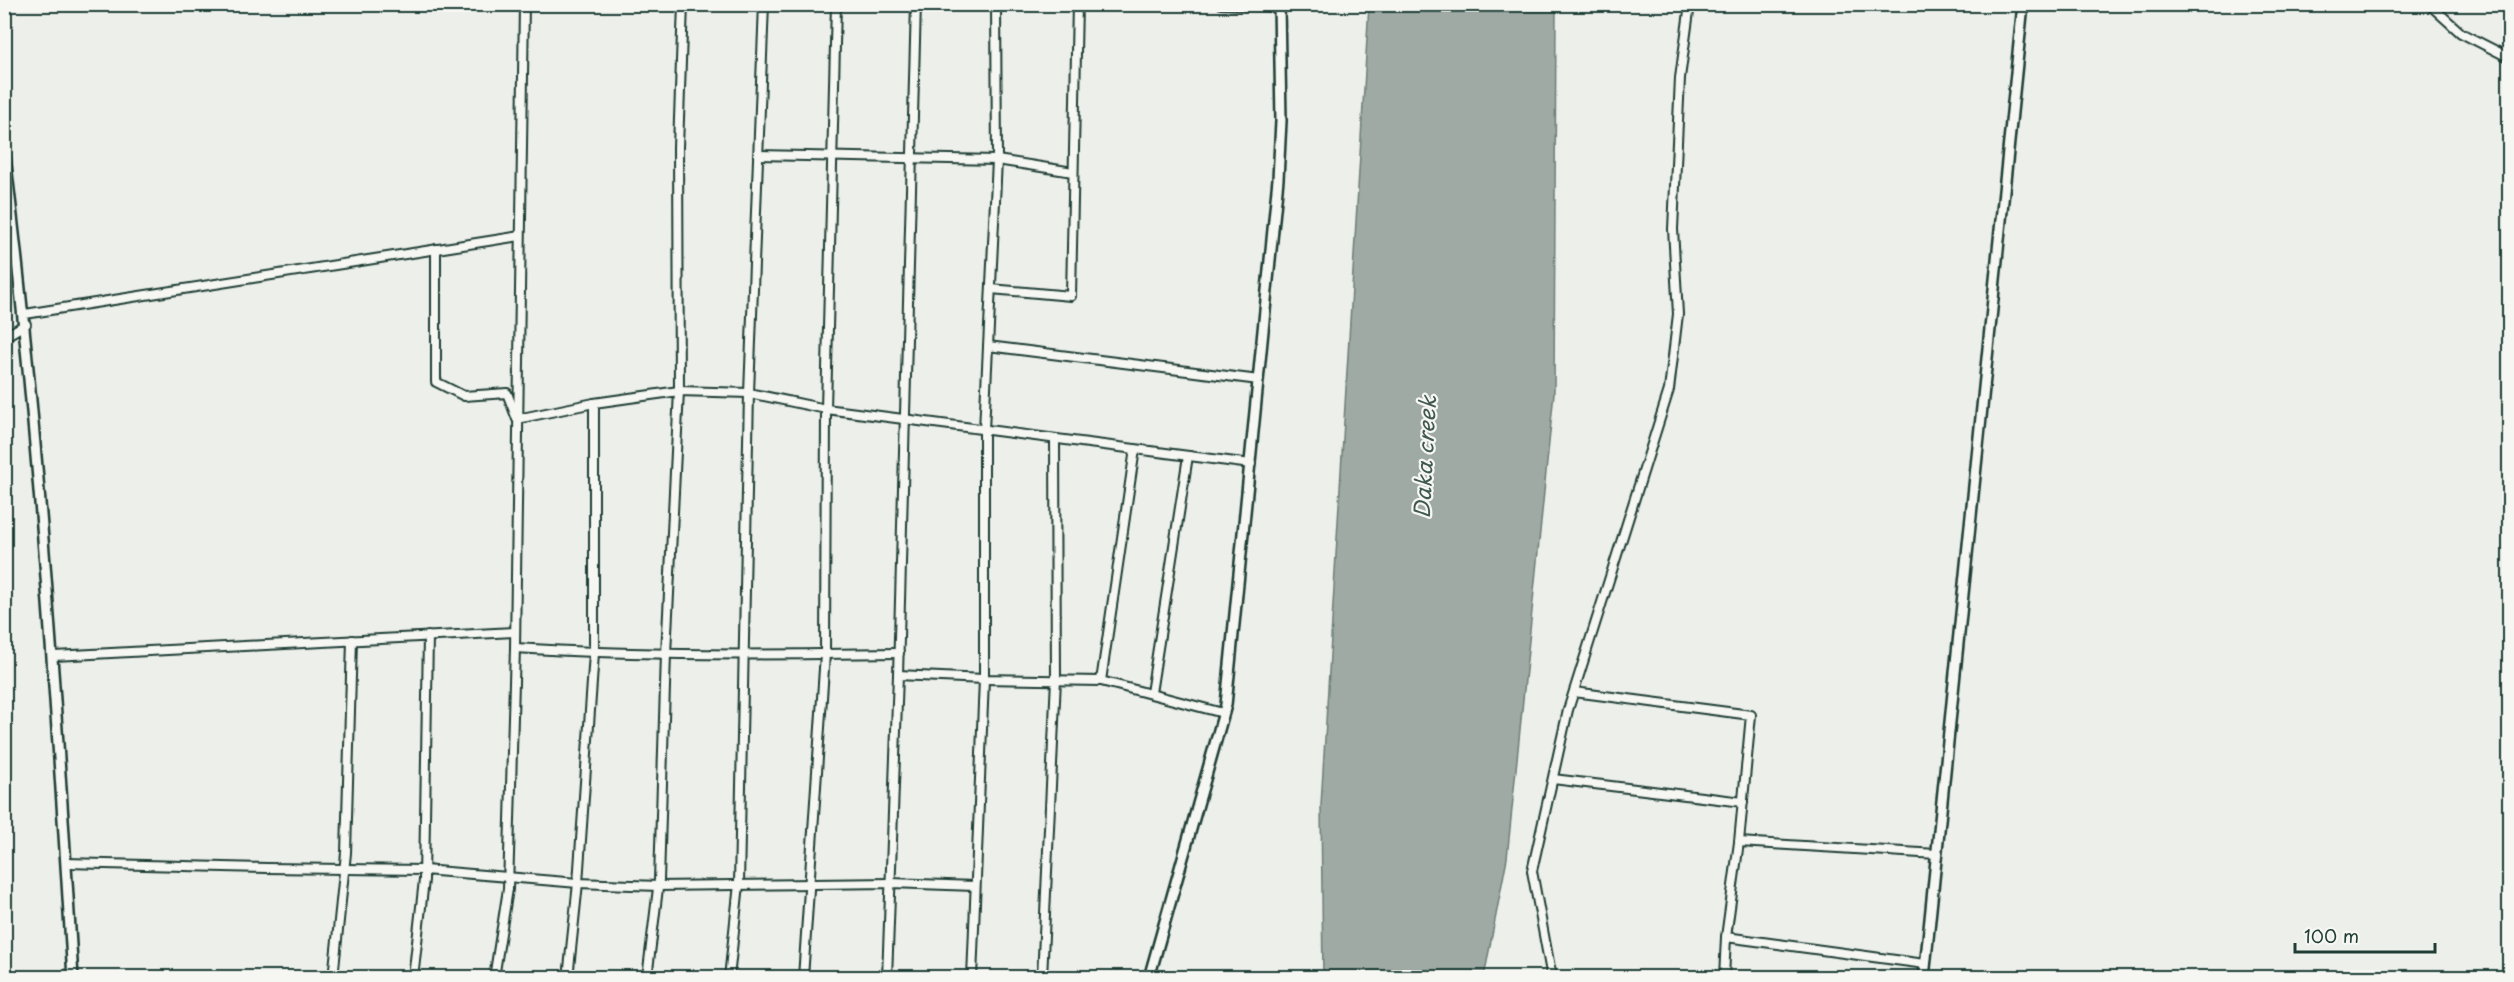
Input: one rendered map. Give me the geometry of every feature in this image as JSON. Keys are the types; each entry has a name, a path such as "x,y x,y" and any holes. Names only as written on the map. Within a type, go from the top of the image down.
{"street":[{"path":"494,978 508,877 515,648 524,4"},
{"path":"647,978 658,886 666,654 679,391 678,147 683,4"},
{"path":"729,978 739,884 749,393 764,4"},
{"path":"803,978 825,654 826,409 836,4"},
{"path":"887,978 899,653 916,4"},
{"path":"972,978 984,679 984,430 997,160 996,4"},
{"path":"991,289 1071,296 1077,4"},
{"path":"1149,978 1223,713 1251,464 1278,179 1281,122 1279,6 1221,4"},
{"path":"1552,978 1532,871 1574,692 1669,390 1678,314 1673,229 1680,78 1690,4"},
{"path":"1924,978 2023,4"},
{"path":"2429,4 2461,33 2510,58"},
{"path":"4,148 26,324 54,656 73,978"},
{"path":"758,155 997,160 1073,172"},
{"path":"24,314 520,236"},
{"path":"436,249 436,382 464,396 507,393 517,419"},
{"path":"4,337 26,324"},
{"path":"988,346 1259,380"},
{"path":"517,419 594,403 679,391 749,393 826,409 1251,464"},
{"path":"568,978 578,883 594,653 594,403"},
{"path":"1042,978 1056,679 1055,439"},
{"path":"1101,681 1135,449"},
{"path":"1151,693 1188,456"},
{"path":"54,656 514,632"},
{"path":"413,978 424,870 428,636"},
{"path":"333,978 344,868 352,640"},
{"path":"515,648 594,653 666,654 899,653"},
{"path":"898,675 1101,681 1223,713"},
{"path":"1574,692 1750,715 1739,842 1726,937 1724,978"},
{"path":"1553,779 1743,802"},
{"path":"1739,842 1937,854"},
{"path":"66,863 424,870 578,883 658,886 809,883 975,886"},
{"path":"1726,937 1925,964"}],"water":[{"name":"Daka creek","path":"1369,5 1556,5 1554,393 1507,858 1484,977 1323,977 1321,805"}]}
